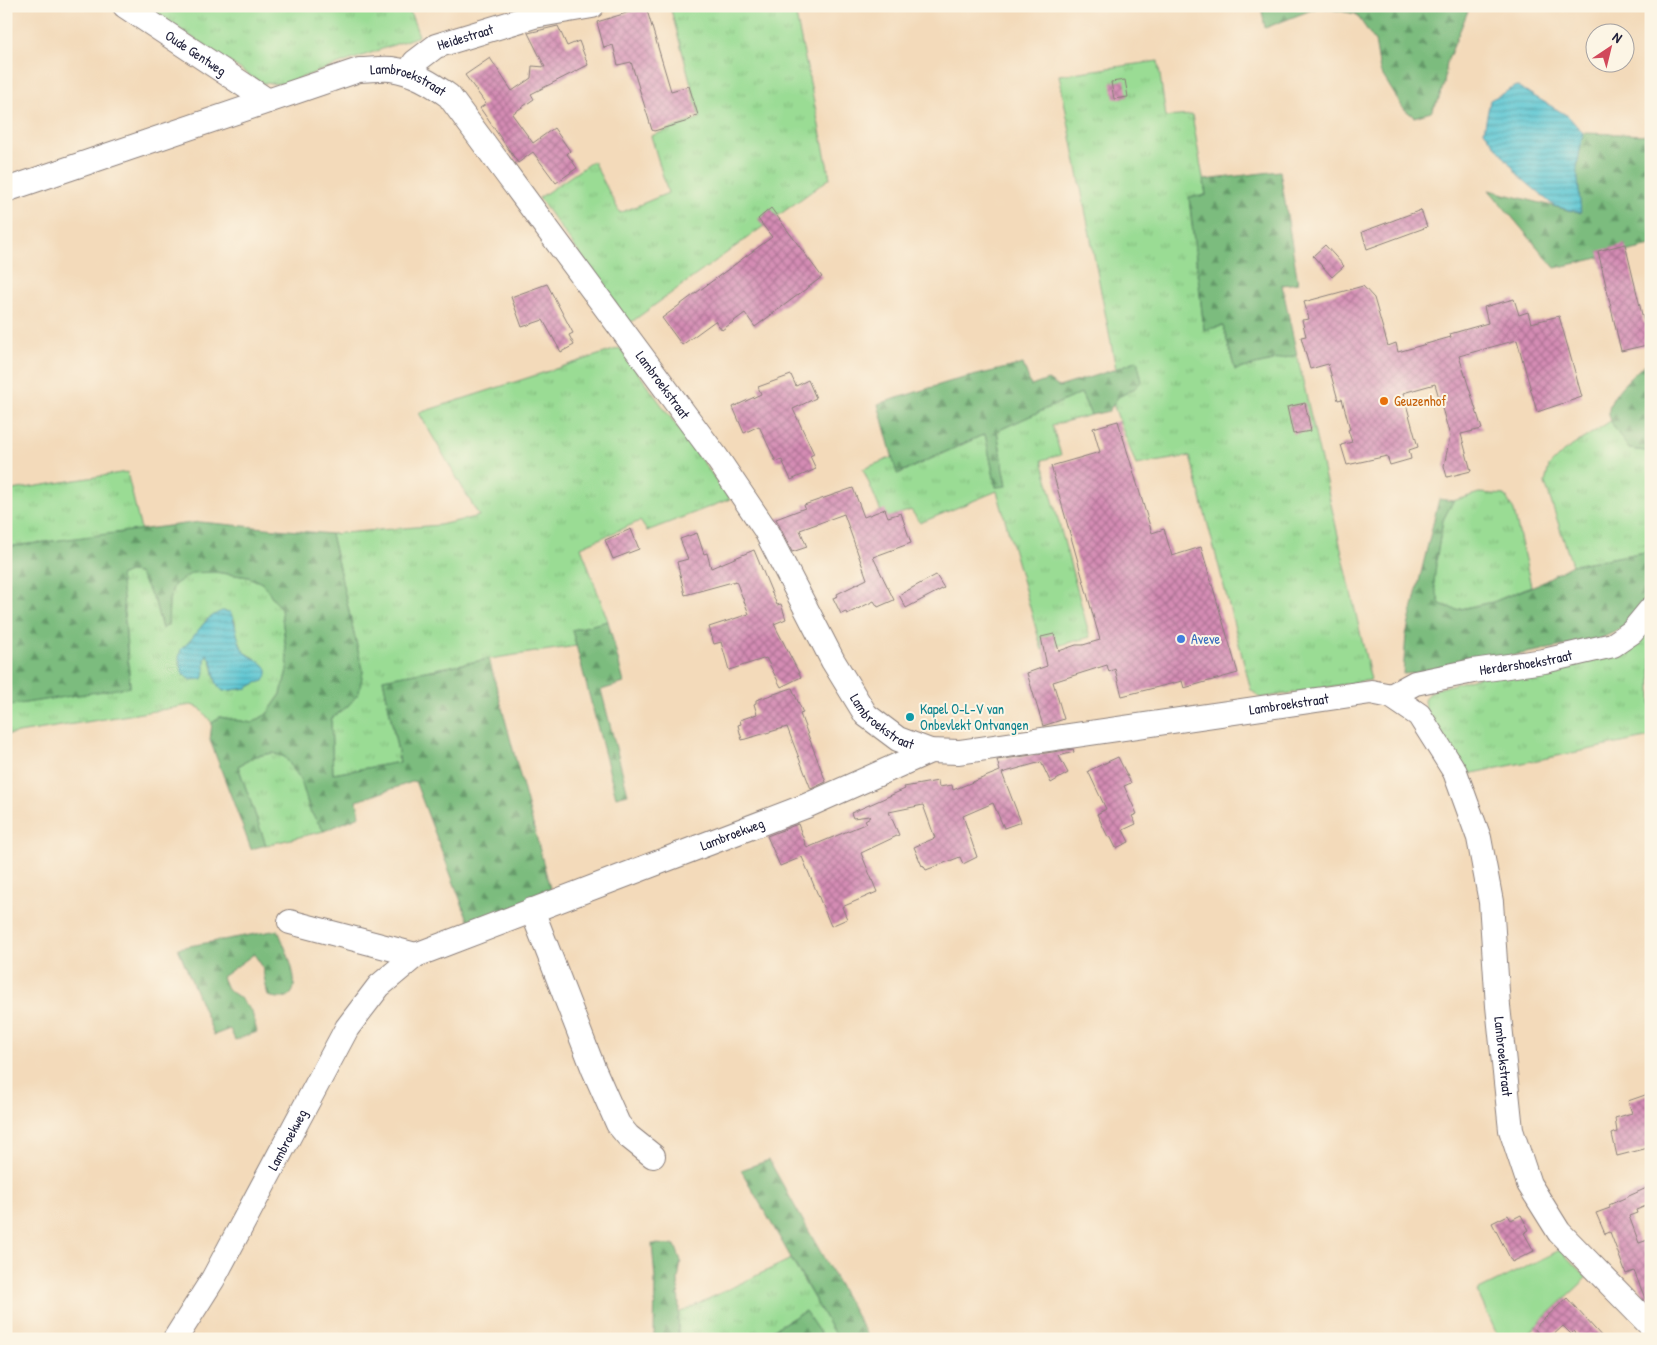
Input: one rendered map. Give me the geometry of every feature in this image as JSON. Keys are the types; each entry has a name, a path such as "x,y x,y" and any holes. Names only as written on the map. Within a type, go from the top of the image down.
{"street":[{"name":"Oude Gentweg","path":"125,6 268,101"},
{"name":"Heidestraat","path":"408,73 415,62 436,46 534,16 592,6"},
{"name":"Lambroekstraat","path":"6,190 359,70 390,69 408,73 428,81 449,96 717,458 765,529 833,661 866,715 898,739 930,750 959,752 1371,692 1391,696 1419,715 1455,772 1479,838 1491,902 1498,1006 1511,1130 1529,1184 1560,1232 1651,1326"},
{"name":"Herdershoekstraat","path":"1391,696 1415,683 1473,671 1544,661 1613,645 1632,632 1651,609"},
{"name":"Lambroekweg","path":"176,1339 213,1279 347,1028 379,986 416,955 806,806 930,750"},
{"path":"532,910 594,1070 615,1118 628,1136 653,1156"},
{"path":"290,922 416,955"}],"green space":[{"path":"145,6 408,6 419,36 283,84 261,83"},
{"path":"670,6 794,6 830,178 630,323 539,198 593,161 620,213 668,193 651,136 700,118"},
{"path":"1261,6 1470,6 1447,62 1444,84 1438,101 1431,112 1414,117 1403,108 1380,71 1375,41 1356,14 1319,7 1265,28"},
{"path":"1158,61 1166,117 1192,115 1206,195 1189,198 1204,329 1223,326 1235,370 1297,355 1371,680 1261,698 1251,690 1190,456 1136,465 1113,404 1118,397 1134,389 1137,360 1116,369 1059,75"},
{"path":"1583,133 1651,135 1651,246 1555,268 1489,190 1580,213 1577,168"},
{"path":"1280,171 1298,283 1282,285 1297,355 1235,370 1223,326 1204,330 1189,197 1206,195 1204,180"},
{"path":"620,348 730,499 647,531 640,521 581,547 608,621 572,630 576,646 489,659 383,679 400,762 333,774 331,719 348,706 363,672 331,534 440,525 479,516 419,413"},
{"path":"1651,359 1651,447 1646,451 1629,449 1612,424 1609,407 1624,384"},
{"path":"1137,360 1142,381 1134,389 1118,397 1109,411 1091,415 1081,393 997,431 1007,486 996,487 985,434 897,474 878,404 952,381 1023,364 1031,386 1048,380 1059,387 1116,369"},
{"path":"1081,393 1091,415 1052,425 1061,455 1042,460 1090,637 1042,650 997,491 920,523 911,510 884,519 863,469 893,457 898,474 985,434 996,487 1007,485 997,431"},
{"path":"1612,420 1629,449 1646,451 1651,447 1651,551 1572,565 1545,483 1549,466 1563,452"},
{"path":"127,472 141,530 6,547 6,491"},
{"path":"1479,493 1505,495 1514,511 1531,586 1493,602 1456,610 1440,604 1433,583 1443,520 1453,501"},
{"path":"1439,499 1453,501 1443,520 1437,555 1434,583 1440,604 1456,610 1493,602 1538,584 1572,565 1651,551 1651,600 1626,627 1597,640 1418,673 1403,674 1406,635"},
{"path":"200,522 331,534 363,672 359,693 348,706 331,719 333,774 400,762 383,679 489,659 551,892 470,925 415,781 357,801 360,816 324,831 310,811 301,780 285,757 273,753 256,756 238,766 266,845 251,849 210,740 212,723 220,717 252,723 267,714 281,694 288,666 281,609 262,583 248,577 215,572 192,573 174,585 169,600 168,625 162,629 155,602 139,573 129,572 120,576 130,687 6,706 6,547"},
{"path":"129,572 139,573 155,602 162,629 168,625 169,600 174,585 192,572 215,572 248,577 262,583 281,609 288,666 281,694 267,714 252,723 220,717 212,723 200,708 191,705 6,735 6,706 130,686 123,597 119,576","holes":["207,619 235,620 236,635 244,652 255,658 264,681 247,688 223,691 216,683 212,664 207,654 204,670 182,673 179,658"]},
{"path":"608,621 624,683 601,690 628,794 616,797 572,630"},
{"path":"1651,626 1651,737 1468,774 1425,710 1424,700 1434,690"},
{"path":"273,753 285,757 301,780 310,811 324,831 266,845 238,766 256,756"},
{"path":"278,930 294,975 294,986 291,994 282,998 268,996 262,966 254,954 222,977 227,989 239,997 252,1012 257,1032 235,1040 230,1029 214,1035 178,948"},
{"path":"769,1160 868,1337 850,1339 834,1333 741,1170"},
{"path":"652,1244 675,1245 681,1261 678,1280 678,1335 681,1339 654,1339 655,1279"},
{"path":"1560,1250 1587,1278 1522,1339 1499,1339 1477,1291"},
{"path":"791,1259 834,1333 842,1339 818,1339 822,1337 805,1311 757,1339 681,1339 678,1335 679,1313"},
{"path":"805,1311 822,1336 818,1339 757,1339"}],"water":[{"path":"1517,86 1568,116 1583,133 1577,168 1581,213 1554,206 1520,177 1484,131 1490,100"},
{"path":"222,611 230,612 243,650 265,666 267,675 264,681 247,688 223,691 217,683 207,654 203,679 190,680 182,673 179,658 181,649 209,618"}],"building":[{"path":"646,7 671,91 689,86 698,115 690,117 691,119 685,122 654,131 652,130 631,62 618,65 613,45 604,48 597,22"},
{"path":"558,26 567,46 579,41 588,65 531,94 534,99 512,114 533,143 554,128 570,151 567,154 577,168 556,183 533,152 518,163 480,108 486,104 465,75 490,58 512,91 531,78 532,66 545,67 528,33"},
{"path":"1125,80 1128,97 1114,99 1111,82"},
{"path":"771,208 822,277 755,327 745,313 722,330 715,321 682,345 662,318 772,237 758,219"},
{"path":"1421,210 1427,227 1367,249 1362,232"},
{"path":"1625,244 1644,323 1651,322 1651,344 1621,351 1598,251"},
{"path":"1325,245 1344,266 1332,277 1313,256"},
{"path":"547,284 573,333 569,335 574,345 561,352 543,320 522,327 511,297"},
{"path":"1363,286 1374,298 1388,346 1396,343 1398,352 1451,337 1450,334 1488,323 1484,307 1514,299 1519,315 1528,312 1531,323 1559,316 1582,397 1537,412 1517,340 1459,356 1482,429 1461,434 1471,471 1447,477 1444,466 1450,436 1435,384 1403,393 1418,447 1409,450 1411,459 1390,465 1387,456 1347,465 1341,445 1352,442 1342,399 1338,400 1328,364 1310,369 1301,337 1306,336 1302,320 1309,319 1304,302"},
{"path":"791,375 796,386 808,380 816,398 793,409 814,454 810,456 816,469 791,480 782,460 776,462 759,426 744,433 733,407 761,394 758,387"},
{"path":"1305,403 1311,431 1293,434 1287,407"},
{"path":"1118,421 1152,533 1164,529 1172,556 1201,547 1238,673 1184,688 1182,681 1122,696 1115,669 1109,672 1107,665 1053,682 1064,719 1043,726 1027,673 1047,666 1041,637 1054,634 1059,651 1100,640 1051,466 1100,452 1093,428"},
{"path":"853,488 864,517 885,509 888,517 901,513 911,543 873,557 894,600 878,607 874,601 847,614 846,612 841,614 833,598 838,596 837,594 867,579 844,514 800,530 807,547 792,552 776,519 805,508 804,505"},
{"path":"631,529 639,549 613,559 605,540"},
{"path":"697,533 704,554 707,553 711,568 754,550 777,605 781,604 786,619 774,624 801,677 781,687 766,658 729,670 721,642 714,644 709,627 749,614 736,581 685,595 677,562 688,559 680,539"},
{"path":"936,575 944,588 906,608 899,595"},
{"path":"792,688 803,713 800,714 826,782 811,789 787,727 742,740 738,725 741,724 740,720 757,714 754,704 756,700"},
{"path":"1073,749 1074,752 1059,756 1068,773 1051,783 1041,762 1002,773 1021,822 1004,828 993,803 963,816 977,857 963,864 960,857 926,870 922,866 914,847 935,838 923,805 889,812 899,835 861,853 877,892 842,907 847,919 831,926 802,857 780,866 767,836 798,824 807,848 867,823 865,820 869,816 853,818 851,813 905,789 904,787 938,781 939,787 952,785 953,790 1000,771 997,760"},
{"path":"1118,757 1131,783 1124,786 1137,814 1132,816 1136,824 1123,830 1129,842 1116,848 1110,836 1108,837 1097,814 1106,809 1088,771"},
{"path":"1651,1093 1651,1139 1646,1140 1648,1148 1617,1156 1612,1134 1617,1132 1615,1118 1632,1113 1628,1101"},
{"path":"1651,1186 1651,1204 1636,1210 1637,1213 1629,1216 1639,1243 1651,1239 1651,1306 1646,1301 1634,1271 1626,1274 1610,1232 1605,1234 1596,1213 1610,1208 1609,1205"},
{"path":"1508,1215 1511,1220 1521,1215 1529,1230 1524,1233 1534,1251 1512,1262 1492,1223"},
{"path":"1567,1298 1604,1339 1581,1339 1574,1331 1571,1334 1563,1326 1549,1339 1543,1339 1534,1328"}],"place":[{"name":"Geuzenhof","path":"1384,401"},
{"name":"Aveve","path":"1181,639"},
{"name":"Kapel O-L-V van Onbevlekt Ontvangen","path":"910,717"}]}
